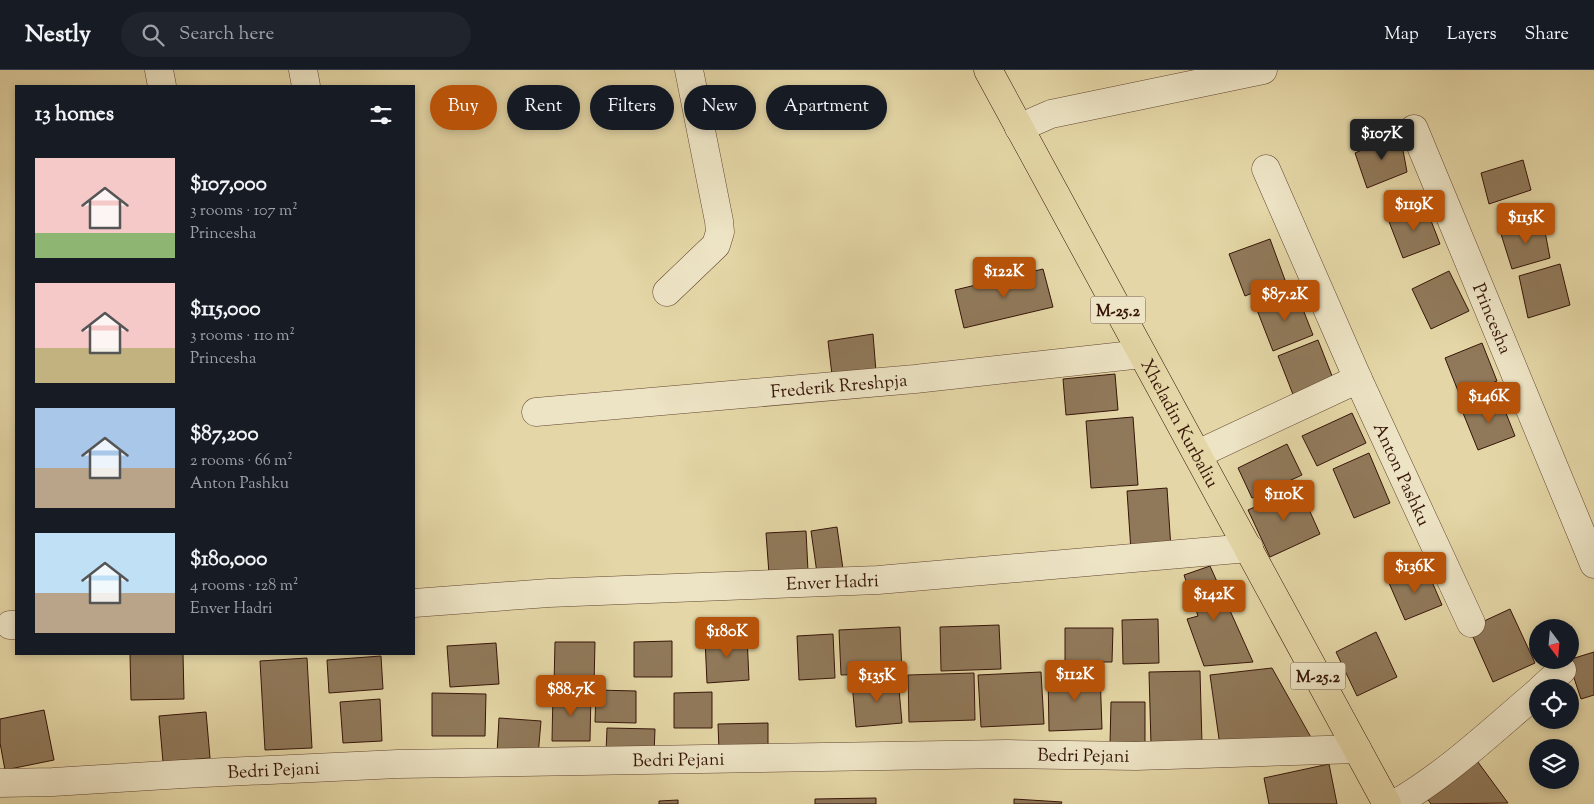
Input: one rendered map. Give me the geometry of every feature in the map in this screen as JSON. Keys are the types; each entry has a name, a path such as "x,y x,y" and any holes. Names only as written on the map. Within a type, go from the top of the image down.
{"main road":[{"name":"Xheladin Kurbaliu","path":"988,70 1387,804"}],"street":[{"path":"159,70 162,85"},
{"path":"304,70 306,85"},
{"path":"668,292 716,245 720,232 689,70"},
{"path":"1019,128 1051,114 1262,70"},
{"name":"Princesha","path":"1414,129 1594,564"},
{"name":"Anton Pashku","path":"1266,169 1358,379 1471,623"},
{"name":"Frederik Rreshpja","path":"536,412 915,379 1142,354"},
{"path":"1198,454 1358,379"},
{"name":"Enver Hadri","path":"415,603 559,592 878,580 1249,548"},
{"path":"1395,804 1416,792 1480,742 1529,700"},
{"name":"Bedri Pejani","path":"0,783 53,782 398,764 988,755 1136,756 1357,749"}],"building":[{"path":"1400,134 1407,172 1367,188 1355,153"},
{"path":"1523,160 1531,190 1489,204 1481,173"},
{"path":"1425,205 1440,244 1403,258 1388,219"},
{"path":"1543,221 1550,258 1512,269 1501,234"},
{"path":"1270,239 1285,280 1245,296 1229,254"},
{"path":"1560,264 1570,305 1528,318 1519,276"},
{"path":"1043,269 1053,307 964,328 955,290"},
{"path":"1449,271 1469,311 1431,329 1412,289"},
{"path":"1297,294 1313,335 1273,351 1257,310"},
{"path":"873,334 876,372 832,375 828,341"},
{"path":"1318,340 1334,381 1294,397 1278,356"},
{"path":"1482,343 1497,381 1460,396 1445,358"},
{"path":"1115,374 1118,410 1066,415 1063,379"},
{"path":"1500,398 1515,436 1478,450 1463,413"},
{"path":"1352,413 1366,443 1317,466 1302,436"},
{"path":"1133,417 1138,485 1091,488 1086,421"},
{"path":"1287,444 1302,475 1252,498 1238,468"},
{"path":"1369,453 1390,503 1354,518 1333,469"},
{"path":"1299,487 1320,534 1270,557 1248,510"},
{"path":"1167,488 1171,549 1131,551 1127,491"},
{"path":"837,527 843,569 817,573 811,531"},
{"path":"806,531 808,571 769,574 766,533"},
{"path":"1210,566 1253,662 1204,666 1187,619 1198,616 1184,575"},
{"path":"1426,568 1442,605 1405,620 1389,583"},
{"path":"1510,609 1529,650 1529,666 1493,682 1469,628"},
{"path":"1158,619 1159,663 1123,664 1122,620"},
{"path":"999,625 1001,669 941,671 940,627"},
{"path":"900,627 902,673 841,675 839,630"},
{"path":"1065,628 1113,628 1112,662 1065,662"},
{"path":"1376,632 1397,677 1357,696 1336,652"},
{"path":"833,634 835,678 799,680 797,636"},
{"path":"747,636 749,680 707,683 705,639"},
{"path":"672,641 672,677 634,677 634,642"},
{"path":"555,642 595,642 594,686 554,685"},
{"path":"496,643 499,684 450,687 447,646"},
{"path":"1594,652 1594,695 1581,699 1579,679 1574,679 1571,669 1579,669 1579,657"},
{"path":"130,655 183,655 184,699 131,700"},
{"path":"381,656 383,689 329,693 327,660"},
{"path":"307,658 312,748 265,750 260,661"},
{"path":"1272,668 1313,741 1220,746 1210,675"},
{"path":"1200,671 1202,744 1151,745 1149,672"},
{"path":"1041,672 1044,724 981,727 978,675"},
{"path":"1100,672 1102,729 1049,731 1048,674"},
{"path":"974,673 975,720 909,722 908,675"},
{"path":"898,678 902,723 856,727 852,683"},
{"path":"596,690 636,691 636,723 595,722"},
{"path":"553,692 591,693 590,741 552,741"},
{"path":"712,692 712,728 674,728 674,693"},
{"path":"432,693 486,694 485,736 432,736"},
{"path":"380,699 382,741 343,743 340,702"},
{"path":"1111,702 1145,702 1145,744 1110,744"},
{"path":"44,710 54,760 5,770 0,743 0,719"},
{"path":"206,712 210,758 163,762 159,716"},
{"path":"499,718 541,721 538,756 497,753"},
{"path":"768,723 768,750 719,750 718,724"},
{"path":"607,728 655,729 654,754 606,752"},
{"path":"1472,754 1508,803 1431,804 1422,791"},
{"path":"1329,764 1337,804 1269,804 1264,778"},
{"path":"876,798 876,804 815,804 815,799"},
{"path":"1014,799 1062,802 1061,804 1014,804"},
{"path":"678,800 678,804 659,804 659,801"}]}
